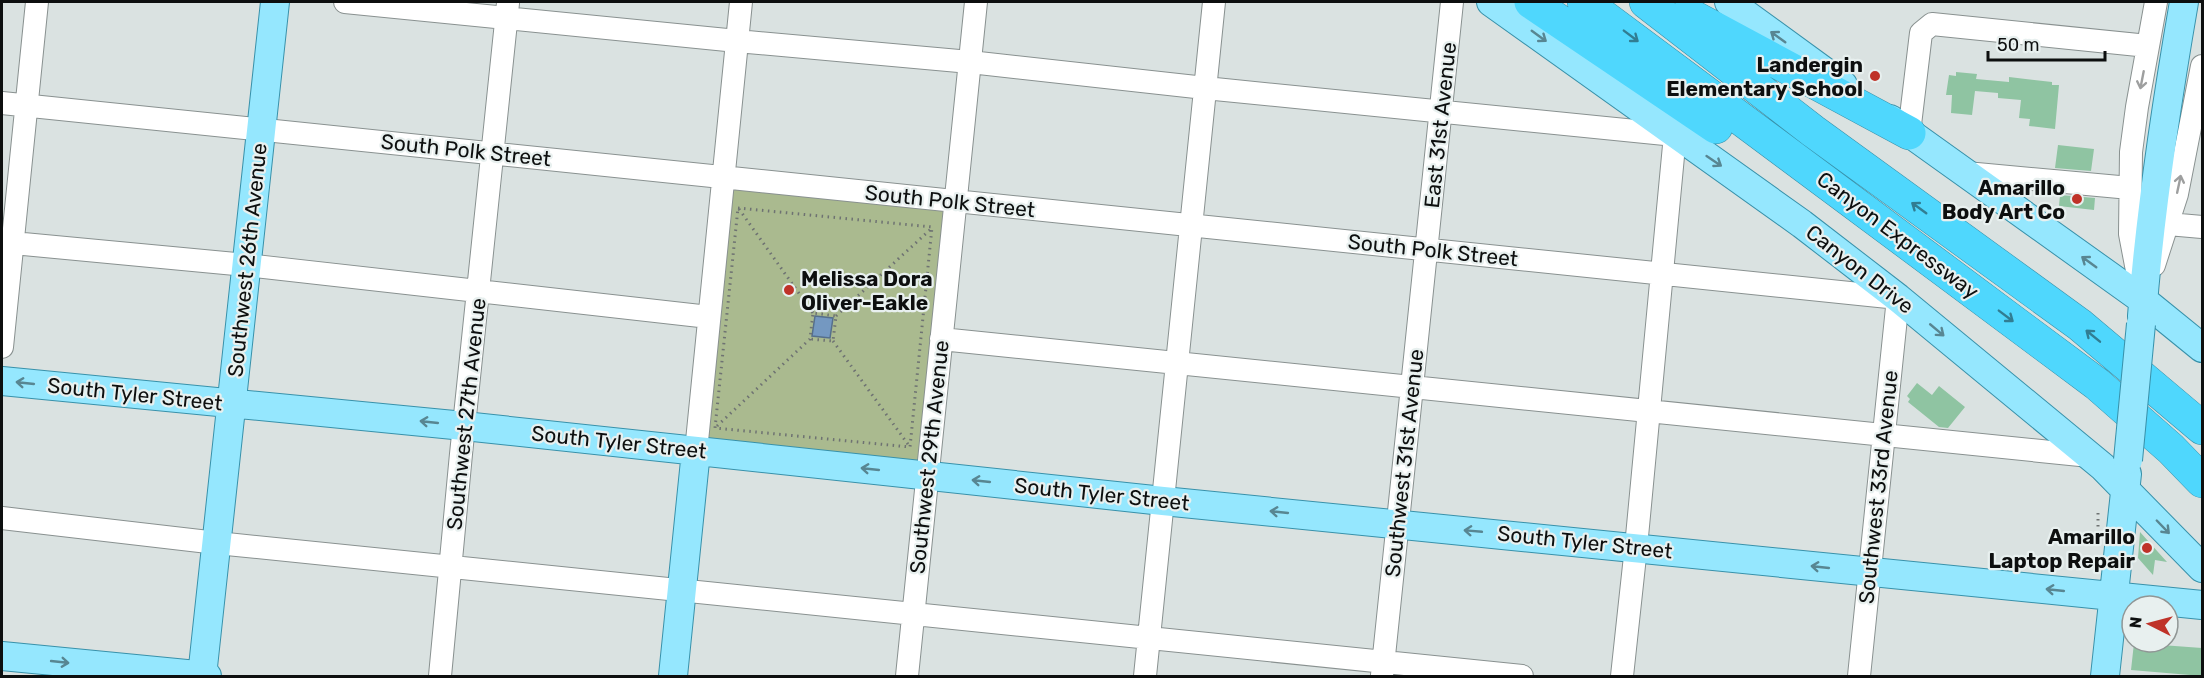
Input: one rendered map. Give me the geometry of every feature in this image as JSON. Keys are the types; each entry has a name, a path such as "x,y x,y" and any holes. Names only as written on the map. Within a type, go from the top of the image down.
{"highway":[{"path":"1531,2 1630,67 1786,176 1887,227"},
{"name":"Canyon Expressway","path":"1584,2 2097,384 2171,449 2202,481"},
{"name":"Canyon Expressway","path":"1646,2 1813,131 2080,325 2202,428"},
{"path":"1664,2 1909,133"}],"main road":[{"name":"Southwest 26th Avenue","path":"202,676 275,2"},
{"name":"Canyon Drive","path":"1491,2 1793,218 1898,298 2090,456 2127,474 2202,568"},
{"path":"1729,2 1966,173 2142,312 2202,348"},
{"path":"2106,676 2163,124 2184,2"},
{"name":"South Tyler Street","path":"2,381 464,426 1163,501 2202,605"},
{"path":"673,676 696,451"},
{"path":"2,656 207,676"}],"street":[{"path":"2,346 7,242 26,106 37,2"},
{"path":"345,2 507,9 737,41 970,62 1675,135 1622,676"},
{"path":"696,451 741,2"},
{"name":"Southwest 29th Avenue","path":"907,676 976,2"},
{"path":"1145,676 1214,2"},
{"name":"East 31st Avenue","path":"1427,249 1452,2"},
{"path":"2142,312 2130,234 2130,188 2134,130 2156,2"},
{"name":"Southwest 27th Avenue","path":"440,676 507,9"},
{"path":"1909,133 1921,33 1932,24 2148,46"},
{"path":"2142,312 2178,194 2199,103 2202,66"},
{"name":"South Polk Street","path":"2,103 1898,298"},
{"path":"1966,173 2130,188"},
{"path":"2168,224 2202,227"},
{"path":"7,242 246,265 709,317"},
{"name":"Southwest 31st Avenue","path":"1383,669 1427,249"},
{"name":"Southwest 33rd Avenue","path":"1859,676 1898,298"},
{"path":"941,339 1648,413 2090,456"},
{"path":"2,518 217,543 914,613 1149,639 1383,669 1522,676"}],"path":[{"path":"738,208 932,227"},
{"path":"715,428 810,339 813,313 738,208"},
{"path":"715,428 738,208"},
{"path":"910,447 833,341 836,316 932,227"},
{"path":"910,447 932,227"},
{"path":"813,313 836,316"},
{"path":"810,339 833,341"},
{"path":"715,428 910,447"}],"green space":[{"path":"730,189 945,210 918,465 703,442"}],"water":[{"path":"815,316 833,318 830,338 812,336"}],"building":[{"path":"1956,72 1977,74 1976,79 2009,82 2009,77 2052,82 2052,85 2059,85 2055,129 2029,126 2030,119 2019,118 2021,100 1998,98 1998,93 1975,91 1972,115 1951,113 1952,95 1946,95 1949,75 1956,76"},
{"path":"2058,145 2094,149 2091,171 2055,168"},
{"name":"Amarillo Body Art Co","path":"2060,195 2095,198 2094,210 2059,206"},
{"path":"1917,383 1932,395 1939,386 1965,407 1948,428 1939,427 1908,402 1910,399 1907,396"},
{"name":"Amarillo Laptop Repair","path":"2140,532 2167,562 2155,560 2153,575 2138,558"},
{"path":"2180,646 2202,648 2202,676 2131,670 2133,654 2180,654"}],"place":[{"name":"Landergin Elementary School","path":"1875,76"},
{"name":"Amarillo Body Art Co","path":"2077,199"},
{"name":"Melissa Dora Oliver-Eakle","path":"789,290"},
{"name":"Amarillo Laptop Repair","path":"2147,548"}]}
